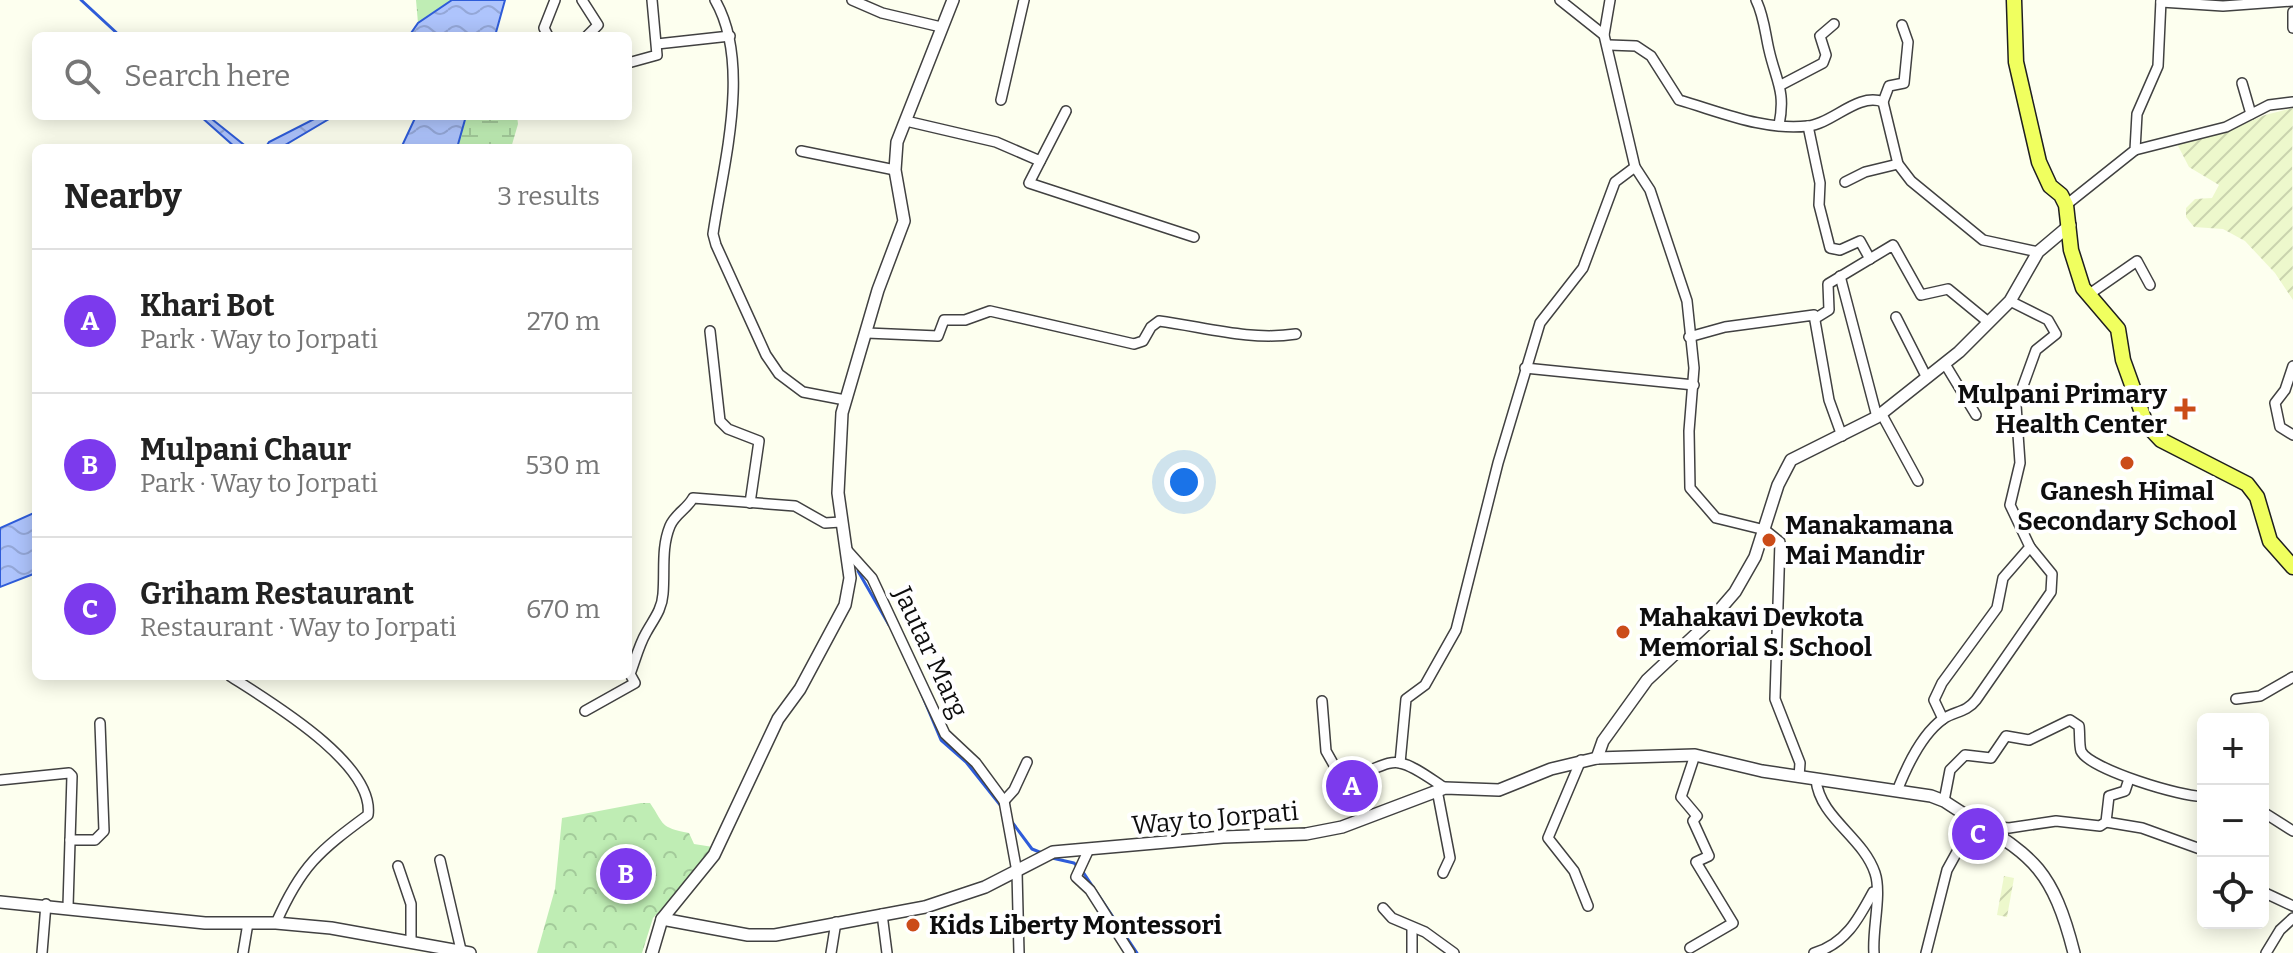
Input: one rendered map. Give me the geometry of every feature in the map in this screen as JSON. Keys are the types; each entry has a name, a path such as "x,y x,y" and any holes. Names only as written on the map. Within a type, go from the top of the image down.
{"main road":[{"path":"2014,0 2012,15 2020,88 2044,177 2066,205 2074,261 2088,295 2115,324 2126,368 2150,431 2168,445 2247,484 2257,497 2270,541 2293,567"}],"street":[{"path":"546,32 544,28 555,0"},
{"path":"582,0 598,25 591,32"},
{"path":"632,62 654,58 657,44 652,0"},
{"path":"715,0 730,36 731,102 725,174 713,234 716,245 766,355 779,374 803,392 845,400"},
{"path":"852,0 882,13 941,27"},
{"path":"652,953 662,919 714,855 778,719 800,689 845,605 850,578 837,469 845,400 878,290 904,221 895,170 897,142 953,0"},
{"path":"1001,100 1024,0"},
{"path":"1560,0 1607,40 1636,46 1651,56 1679,100 1756,124 1808,126 1828,121 1862,102 1883,102"},
{"path":"1610,0 1607,40 1635,167 1650,190 1687,301 1694,385 1689,431 1693,494 1716,518 1765,530 1780,542 1775,699 1800,763 1799,777"},
{"path":"1756,0 1781,85 1779,125"},
{"path":"2135,150 2137,114 2158,66 2161,1 2223,6 2250,1 2289,4 2293,28"},
{"path":"1781,85 1823,63 1826,55 1820,36 1834,24"},
{"path":"1902,25 1908,42 1904,83 1889,86 1883,102 1898,164 1926,194 1983,240 2038,252"},
{"path":"657,44 730,36"},
{"path":"2242,83 2251,114"},
{"path":"2066,205 2135,150 2226,127 2269,105 2293,102"},
{"path":"1066,111 1029,183 1194,237"},
{"path":"906,121 996,142 1040,161"},
{"path":"1808,126 1820,183 1819,205 1830,248 1840,250 1860,241 1870,259"},
{"path":"801,151 895,170"},
{"path":"1845,182 1865,172 1898,164"},
{"path":"1400,763 1406,699 1425,685 1456,630 1525,368 1540,323 1583,268 1615,182 1635,167"},
{"path":"1597,758 1603,741 1647,680 1709,622 1735,592 1765,530 1778,485 1791,460 1879,415 1945,364 2010,301 2038,252 2070,225"},
{"path":"1689,337 1802,315 1816,318 1829,310 1828,284 1894,245 1920,294 1948,289 1987,321"},
{"path":"2088,295 2137,261 2150,285"},
{"path":"1840,276 1879,415 1918,481"},
{"path":"1897,791 1914,757 1943,719 1963,712 1976,700 2051,592 2052,574 2030,547 2010,505 2020,463 2016,405 2036,350 2056,334 2048,320 2010,301"},
{"path":"867,333 938,336 944,320 972,318 990,311 1134,344 1143,341 1151,327 1159,321 1220,332 1274,337 1296,334"},
{"path":"1896,317 1927,378"},
{"path":"1816,318 1829,400 1842,436"},
{"path":"710,331 720,421 728,429 759,441 750,503"},
{"path":"1945,364 1976,415"},
{"path":"2293,366 2285,390 2275,403 2280,427 2293,435"},
{"path":"1525,368 1694,385"},
{"path":"632,669 644,636 658,615 663,594 664,546 675,517 687,510 697,495 795,506 825,523 841,522"},
{"path":"1943,719 1934,700 1942,683 1997,608 2003,578 2030,547"},
{"name":"Jautar Marg","path":"846,549 872,578 945,734 976,763 1004,801 1017,872 1021,922 1019,953"},
{"path":"2236,699 2260,696 2293,677"},
{"path":"585,711 635,683 632,678"},
{"path":"236,680 307,725 334,751 355,778 369,809 368,815 337,836 306,864 276,923"},
{"path":"1322,701 1326,751 1339,774 1372,772 1383,764 1400,763 1441,789 1450,858 1443,873"},
{"path":"1944,801 1950,770 1965,755 1991,758 2006,736 2029,740 2070,720 2079,726 2080,750 2087,758 2129,779 2151,782 2177,795 2197,796"},
{"path":"70,840 95,840 104,831 100,723"},
{"path":"1690,948 1733,923 1696,862 1709,856 1693,821 1697,816 1681,797 1695,755"},
{"name":"Way to Jorpati","path":"662,919 748,935 775,935 925,907 985,887 1053,852 1223,837 1306,834 1342,827 1441,789 1499,790 1581,760 1695,755 1799,777 1931,796 1944,801 2031,857 2052,885 2074,953"},
{"path":"1581,760 1548,838 1574,871 1588,906"},
{"path":"1004,801 1014,790 1027,762"},
{"path":"0,780 69,773 72,776 68,906"},
{"path":"2106,822 2109,796 2125,791 2129,779"},
{"path":"1816,780 1818,797 1866,856 1876,874 1874,953"},
{"path":"2269,816 2293,831"},
{"path":"1926,953 1947,870 1977,823 2009,828 2056,821 2094,827 2106,822 2142,828 2197,848"},
{"path":"1089,849 1079,868 1078,880 1090,890 1130,953"},
{"path":"0,902 68,906 205,923 276,923 411,941 466,952 440,860"},
{"path":"398,866 411,904 411,941"},
{"path":"1814,953 1838,944 1859,918 1875,889"},
{"path":"2269,895 2293,906"},
{"path":"42,953 46,904"},
{"path":"1383,908 1392,918 1425,932 1454,953"},
{"path":"882,914 887,953"},
{"path":"2266,953 2280,930 2293,918"},
{"path":"831,953 836,922"},
{"path":"243,953 248,923"},
{"path":"1412,928 1412,953"}],"green space":[{"path":"416,0 452,0 418,23"},
{"path":"2293,108 2293,300 2275,273 2245,241 2223,229 2194,227 2186,217 2186,208 2195,199 2212,198 2219,185 2189,167 2176,142 2227,131 2265,115"},
{"path":"465,120 518,120 512,144 458,144"},
{"path":"1371,768 1373,802 1338,812 1330,771"},
{"path":"650,803 667,827 689,833 694,844 713,847 702,866 653,918 642,953 537,953 555,889 562,818"},
{"path":"2004,876 2014,878 2007,917 1997,915"}],"water":[{"path":"452,0 505,0 496,32 412,32 418,23"},
{"path":"204,120 213,120 243,144 232,144"},
{"path":"312,120 327,120 287,144 268,144"},
{"path":"414,120 465,120 458,144 403,144"},
{"path":"32,514 32,575 0,587 0,528"}],"waterway":[{"path":"81,0 116,32"},
{"path":"858,571 889,625"},
{"path":"920,690 941,740 966,762 1001,806"},
{"path":"1012,822 1032,849 1042,853"},
{"path":"1052,858 1074,863 1083,872 1137,953"}],"place":[{"name":"Mulpani Primary Health Center","path":"2185,409"},
{"name":"Ganesh Himal Secondary School","path":"2127,463"},
{"name":"Manakamana Mai Mandir","path":"1769,540"},
{"name":"Mahakavi Devkota Memorial S. School","path":"1623,632"},
{"name":"Khari Bot","path":"1352,786"},
{"name":"Griham Restaurant","path":"1978,834"},
{"name":"Mulpani Chaur","path":"626,874"},
{"name":"Kids Liberty Montessori","path":"913,925"}]}
